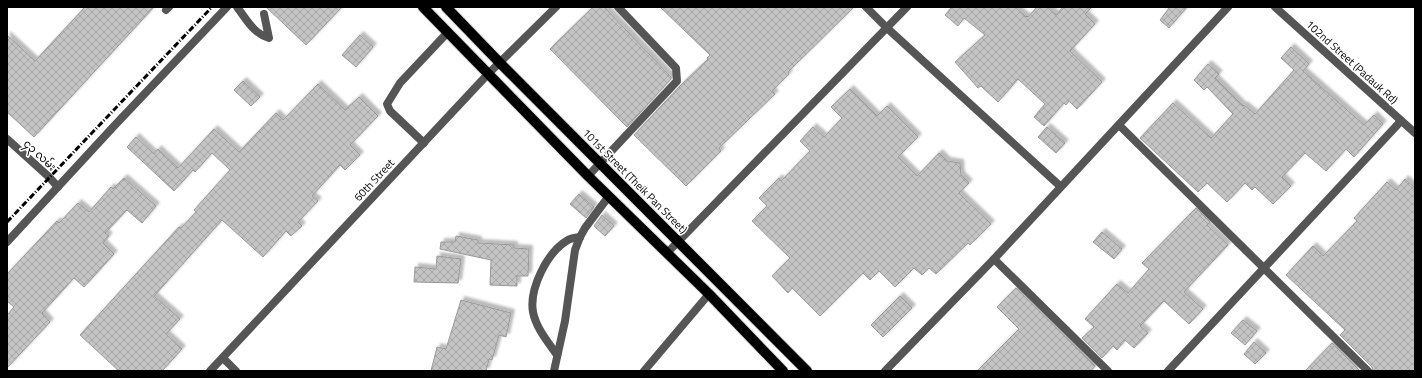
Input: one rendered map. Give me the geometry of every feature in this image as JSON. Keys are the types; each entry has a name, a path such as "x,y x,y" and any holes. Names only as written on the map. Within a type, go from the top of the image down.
{"main road":[{"path":"423,7 588,176 709,294 783,371"},
{"name":"101st Street (Theik Pan Street)","path":"446,7 807,371"}],"street":[{"path":"7,242 227,7"},
{"path":"237,7 251,27 261,36 269,38 264,14"},
{"name":"60th Street","path":"210,371 488,74 556,7"},
{"path":"588,176 677,81 676,68 618,7"},
{"path":"866,7 1060,186"},
{"path":"667,253 907,7"},
{"path":"885,371 994,258 1228,7"},
{"name":"102nd Street (Padauk Rd)","path":"1275,7 1415,133"},
{"path":"424,143 390,111 387,104 400,83 448,32"},
{"path":"1168,371 1401,121"},
{"path":"1119,125 1368,371"},
{"name":"၄၃ လမ်း","path":"7,139 58,187"},
{"path":"554,371 565,321 574,250 592,218 609,196"},
{"path":"557,355 535,319 533,311 534,291 543,268 557,250 566,241 580,237"},
{"path":"994,258 1108,371"},
{"path":"644,371 709,294"},
{"path":"223,358 236,371"}],"building":[{"path":"85,7 154,7 34,137 7,112 7,35 35,61"},
{"path":"266,7 342,7 306,45"},
{"path":"593,7 604,7 671,77 671,79 627,127 550,49"},
{"path":"660,7 854,7 788,72 789,74 772,91 775,94 719,148 721,151 686,186 634,135 680,86 708,59 707,58 710,55"},
{"path":"950,7 1015,7 1026,17 1028,17 1037,7 1047,7 1056,15 1063,7 1092,7 1085,14 1095,24 1070,51 1102,82 1077,109 1069,101 1066,105 1064,103 1044,126 1034,117 1045,104 1018,79 998,102 981,86 978,88 955,62 985,35 964,18 958,26 945,15 951,8"},
{"path":"1170,7 1187,7 1169,28 1160,20"},
{"path":"360,35 373,47 356,67 342,55"},
{"path":"1291,47 1309,64 1303,71 1364,125 1374,115 1383,124 1354,157 1346,149 1326,171 1305,153 1282,177 1291,186 1273,204 1255,187 1252,190 1245,183 1227,202 1207,183 1198,192 1140,138 1173,103 1211,138 1233,114 1207,87 1204,90 1194,80 1208,64 1219,74 1215,78 1243,106 1244,105 1255,114 1294,70 1281,58"},
{"path":"243,81 260,97 251,106 234,90"},
{"path":"318,84 345,110 359,97 378,116 350,145 360,155 345,170 340,165 312,196 318,201 298,222 302,226 291,236 286,231 263,257 222,220 154,296 180,319 166,334 182,349 162,371 119,371 80,335 179,227 181,228 196,212 194,210 230,170 212,153 195,172 193,170 174,191 127,147 136,137 154,154 158,149 178,168 214,129 239,152 276,113 283,120"},
{"path":"850,89 877,116 887,106 918,137 898,157 917,176 939,153 947,161 960,163 961,175 969,183 959,193 991,224 970,245 968,243 936,274 929,268 922,275 914,268 895,287 879,271 870,280 863,273 820,316 792,288 788,293 772,276 790,258 752,221 767,206 759,198 779,178 781,181 810,151 800,141 813,127 824,137 842,118 831,107"},
{"path":"1047,127 1065,143 1056,153 1038,137"},
{"path":"124,178 156,206 142,223 127,210 105,233 109,236 103,243 114,254 84,287 74,278 42,313 50,322 7,368 7,315 14,307 7,301 7,274 57,221 59,223 78,203 89,212 111,187 113,189"},
{"path":"1405,179 1415,188 1415,371 1373,371 1372,367 1340,335 1345,330 1286,275 1313,246 1323,256 1357,221 1354,218 1387,182 1396,190"},
{"path":"579,194 594,207 586,218 570,204"},
{"path":"1196,208 1210,222 1207,225 1228,245 1184,292 1203,309 1189,324 1164,301 1140,326 1148,333 1134,348 1125,340 1117,350 1113,346 1102,358 1082,338 1094,327 1085,319 1117,284 1128,293 1149,269 1142,263"},
{"path":"602,215 614,226 605,236 594,226"},
{"path":"1102,232 1122,249 1114,259 1093,242"},
{"path":"456,236 478,240 478,243 514,245 514,248 529,249 528,276 517,276 517,286 490,285 491,260 440,249 441,242 455,242"},
{"path":"437,256 461,259 458,283 414,282 415,267 436,269"},
{"path":"1016,288 1095,366 1091,371 977,371 1019,329 997,307"},
{"path":"900,296 912,308 883,337 871,325"},
{"path":"461,300 511,313 506,337 499,335 492,360 489,359 486,371 431,371 437,347 446,349"},
{"path":"1243,320 1257,331 1245,345 1231,333"},
{"path":"1254,342 1266,353 1255,364 1244,354"},
{"path":"1332,343 1360,371 1305,371"}],"railway":[{"path":"7,222 212,7"}]}
